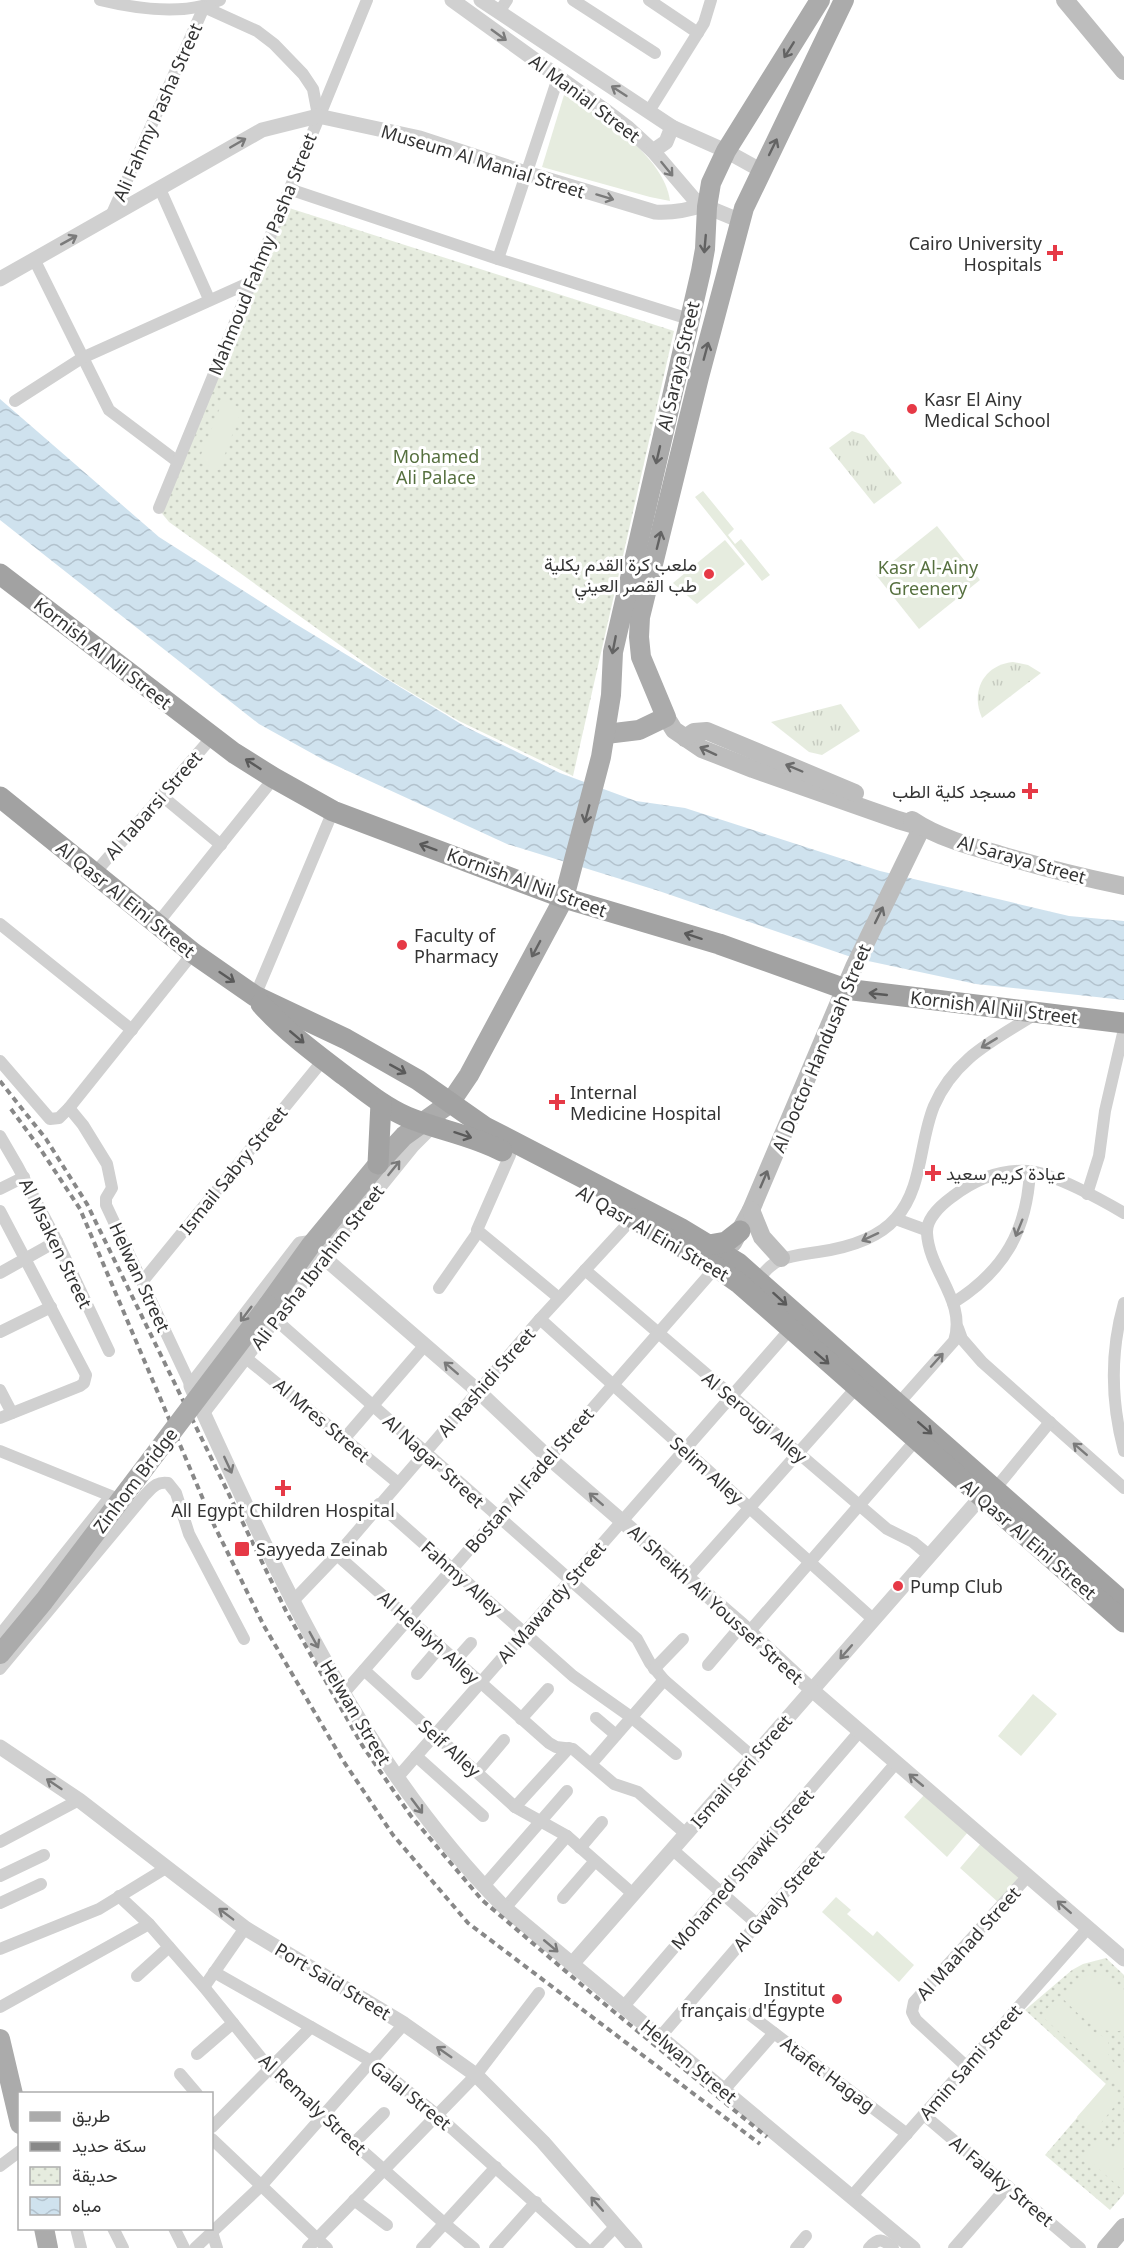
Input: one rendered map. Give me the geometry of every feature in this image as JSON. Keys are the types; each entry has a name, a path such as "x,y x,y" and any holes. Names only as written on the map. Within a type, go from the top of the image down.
{"highway":[{"name":"Kornish Al Nil Street","path":"0,574 212,737 274,778 333,811 564,897 719,944 838,993 1038,1012 1124,1023"},
{"name":"Al Qasr Al Eini Street","path":"0,797 193,953 255,996 346,1040 418,1080 484,1127 637,1205 759,1280 795,1323 856,1388 916,1440 988,1493 1124,1603"},
{"name":"Al Qasr Al Eini Street","path":"255,996 279,1022 381,1103 406,1116 488,1143 633,1218 717,1255 740,1284 795,1323 898,1404 1124,1622"},
{"path":"378,1164 381,1103"},
{"path":"717,1255 726,1242 740,1231"}],"main road":[{"name":"Al Saraya Street","path":"571,873 606,734 613,652 705,249 705,206 711,183 726,151 820,0"},
{"name":"Al Saraya Street","path":"844,0 762,171 741,221 699,377 640,616 641,657 666,717 674,730 685,738 694,732 707,731 894,809 922,827 975,847 1060,873 1124,886"},
{"path":"1065,0 1124,71"},
{"path":"606,734 639,730 666,717"},
{"name":"Al Doctor Handusah Street","path":"740,1231 751,1210 838,993 854,967 922,827"},
{"name":"Ali Pasha Ibrahim Street","path":"272,1313 378,1164 404,1136 428,1123 450,1103 469,1075 564,897 571,873"},
{"path":"751,1210 762,1237 782,1258"},
{"name":"Zinhom Bridge","path":"0,1654 272,1313"},
{"path":"1,2048 18,2116"},
{"path":"1106,2248 1124,2227"}],"street":[{"path":"100,0 126,6 159,8 204,7 220,0"},
{"name":"Mahmoud Fahmy Pasha Street","path":"159,508 367,0"},
{"name":"Al Manial Street","path":"452,0 603,109 652,151 680,185 705,206 741,221"},
{"name":"Al Manial Street","path":"481,0 503,6 672,127 726,151 762,171"},
{"path":"573,0 655,53"},
{"path":"649,0 698,33"},
{"path":"649,111 704,23 711,0"},
{"path":"204,7 257,31 274,44 303,74 313,89 318,116"},
{"name":"Ali Fahmy Pasha Street","path":"111,216 204,7"},
{"path":"498,259 558,78"},
{"name":"Museum Al Manial Street","path":"4,272 34,259 262,130 318,116 420,138 655,212 672,213 705,206"},
{"path":"652,151 666,142 672,127"},
{"path":"160,189 209,299"},
{"path":"289,189 498,259 689,319"},
{"path":"34,259 109,410 178,462"},
{"path":"15,401 82,358 209,299 253,282"},
{"name":"Al Tabarsi Street","path":"93,874 212,737"},
{"path":"157,924 274,778"},
{"path":"162,796 221,845"},
{"path":"255,996 333,811"},
{"path":"0,924 132,1030"},
{"path":"0,1060 51,1119 59,1118 193,953"},
{"path":"759,1280 768,1267 782,1258 837,1249 872,1237 896,1219 912,1190 933,1108 953,1073 983,1046 1038,1012"},
{"path":"1088,1194 1099,1156 1105,1111 1124,1029"},
{"name":"Ismail Sabry Street","path":"142,1281 324,1059"},
{"name":"Helwan Street","path":"69,1108 83,1125 107,1164 112,1188 106,1198 106,1205 292,1602 343,1694 397,1778 451,1849 505,1908 913,2248"},
{"name":"Ali Pasha Ibrahim Street","path":"191,1386 300,1244 304,1242 317,1251 412,1146 428,1123"},
{"name":"Al Msaken Street","path":"0,1137 57,1241 109,1351"},
{"path":"439,1288 478,1232 510,1155"},
{"path":"953,1303 985,1280 1010,1248 1025,1211 1030,1171"},
{"path":"898,1404 954,1341 958,1328 958,1315 933,1258 926,1230 933,1215 962,1190 994,1175 1030,1171 1088,1194 1124,1213"},
{"path":"0,1189 24,1178"},
{"path":"0,1211 4,1228 25,1258 86,1371 86,1379 80,1386 6,1416 0,1390"},
{"name":"Al Rashidi Street","path":"292,1602 337,1555 540,1319 633,1218"},
{"path":"896,1219 926,1230"},
{"path":"478,1232 559,1299"},
{"path":"0,1273 57,1241"},
{"name":"Al Sheikh Ali Youssef Street","path":"317,1251 479,1392 549,1458 746,1629 812,1690 1088,1928 1122,1954"},
{"name":"Bostan Al Fadel Street","path":"343,1694 658,1334 717,1255"},
{"name":"Al Serougi Alley","path":"585,1270 860,1506 888,1529 913,1542 930,1556"},
{"path":"1124,1303 1115,1347 1114,1377 1115,1407 1124,1451"},
{"path":"0,1332 51,1307"},
{"name":"Ali Pasha Ibrahim Street","path":"203,1412 246,1358 272,1313"},
{"name":"Al Nagar Street","path":"272,1313 424,1453 637,1639 654,1669 664,1680 753,1757"},
{"name":"Selim Alley","path":"540,1319 874,1620"},
{"name":"Al Mawardy Street","path":"397,1778 795,1323"},
{"path":"958,1328 962,1339 982,1362 1124,1488"},
{"path":"344,1438 425,1345"},
{"name":"Al Mres Street","path":"246,1358 398,1483"},
{"path":"687,1578 856,1388"},
{"path":"988,1493 1050,1422"},
{"path":"708,1665 810,1563 916,1440"},
{"path":"0,1451 110,1497 120,1498 134,1491 145,1495"},
{"path":"0,1669 145,1495 162,1482 172,1486 176,1493 189,1534 244,1639"},
{"name":"Ismail Seri Street","path":"572,1964 988,1493"},
{"path":"0,1635 110,1497"},
{"name":"Fahmy Alley","path":"379,1504 573,1676 676,1754"},
{"name":"Al Helalyh Alley","path":"337,1555 552,1746 569,1748 614,1784 638,1792 686,1834"},
{"path":"654,1669 683,1639"},
{"path":"455,1661 471,1643"},
{"path":"417,1674 440,1647"},
{"name":"Seif Alley","path":"364,1670 515,1807 567,1836 633,1894"},
{"path":"591,1764 664,1680"},
{"path":"521,1719 548,1689"},
{"path":"596,1718 616,1735"},
{"name":"Mohamed Shawki Street","path":"624,2006 860,1731"},
{"path":"477,1772 504,1740"},
{"name":"Port Said Street","path":"0,1747 79,1800 245,1928 404,2024 476,2074 543,2142 635,2248"},
{"path":"515,1807 569,1748"},
{"path":"416,1756 483,1816"},
{"name":"Al Gwaly Street","path":"660,2037 896,1763"},
{"path":"484,1886 567,1791"},
{"path":"0,1842 79,1800"},
{"path":"580,1848 602,1822"},
{"path":"505,1908 567,1836"},
{"path":"673,1850 758,1924"},
{"path":"0,1876 44,1855"},
{"path":"563,1898 595,1861"},
{"path":"0,1949 99,1909 166,1868"},
{"name":"Al Maahad Street","path":"966,2067 916,2020 912,2012 914,2002 1028,1876"},
{"path":"0,1903 41,1884"},
{"name":"Al Remaly Street","path":"119,1896 149,1924 204,1987 270,2069 473,2248"},
{"path":"0,2007 149,1924"},
{"path":"204,1987 245,1928"},
{"name":"Amin Sami Street","path":"852,2196 1088,1928"},
{"path":"137,1976 169,1947"},
{"name":"Galal Street","path":"214,1972 371,2061 437,2115 585,2248"},
{"path":"312,2243 476,2074 539,1992"},
{"name":"Atafet Hagag","path":"749,2014 907,2134"},
{"path":"197,2054 233,2023"},
{"path":"195,2248 261,2186 404,2024"},
{"path":"214,2119 270,2069 311,2028"},
{"path":"724,2090 774,2033"},
{"path":"180,2074 195,2092"},
{"path":"354,2144 384,2113"},
{"name":"Al Falaky Street","path":"924,2115 1080,2248"},
{"path":"213,2140 261,2186 312,2243 327,2248"},
{"path":"0,2166 18,2152"},
{"path":"422,2248 496,2167"},
{"path":"954,2248 1008,2186"},
{"path":"354,2200 387,2225"},
{"path":"495,2248 536,2202"},
{"path":"595,2248 616,2226"},
{"path":"76,2230 81,2248"},
{"path":"114,2230 123,2248"},
{"path":"175,2230 184,2248"},
{"path":"212,2232 217,2248"},
{"path":"796,2248 807,2236"},
{"path":"872,2244 885,2241 893,2248"}],"green space":[{"path":"564,95 612,125 644,153 665,184 670,201 542,167"},
{"name":"Mohamed Ali Palace","path":"286,207 674,331 573,776 459,721 383,676 169,522 160,511"},
{"path":"223,400 242,409 219,470 198,462"},
{"path":"852,431 864,435 902,483 874,504 829,448"},
{"path":"703,491 734,529 728,535 735,544 741,539 770,575 762,581 695,497"},
{"name":"Kasr Al-Ainy Greenery","path":"937,526 980,580 919,629 876,575"},
{"name":"ملعب كرة القدم بكلية طب القصر العيني","path":"725,540 745,564 697,604 673,583"},
{"path":"1013,662 1028,665 1041,673 982,718 978,698 982,681 994,668"},
{"path":"841,704 860,731 822,755 809,752 771,722"},
{"path":"1033,1694 1057,1714 1021,1756 998,1736"},
{"path":"925,1794 968,1832 947,1857 904,1817"},
{"path":"983,1841 1023,1877 999,1903 960,1868"},
{"path":"836,1897 851,1910 847,1914 873,1936 877,1931 914,1965 899,1982 822,1912"},
{"path":"1106,1958 1124,1975 1124,2194 1110,2210 1045,2155 1106,2084 1025,2010 1072,1970 1083,1964"},
{"path":"1094,1973 1109,1976 1124,1990 1124,2030 1105,2030 1097,2027 1082,2017 1061,1997 1081,1978"},
{"path":"1056,1999 1086,2028 1108,2039 1108,2054 1115,2065 1106,2075 1045,2019 1045,2011"},
{"path":"1116,2066 1124,2071 1124,2091 1108,2076"},
{"path":"1106,2084 1121,2098 1094,2132 1077,2117"},
{"path":"1101,2138 1113,2148 1120,2139 1124,2142 1124,2166 1122,2168 1124,2170 1124,2191 1085,2157"}],"water":[{"path":"0,399 159,537 294,623 466,727 560,773 636,801 685,808 880,871 1069,916 1124,921 1124,1000 976,984 854,958 659,891 507,844 324,760 259,724 0,520"}],"railway":[{"path":"0,1081 46,1139 87,1204 286,1611 362,1745 411,1816 482,1900 767,2137"},
{"path":"11,1109 80,1209 214,1525 264,1626 342,1759 393,1835 468,1923 760,2144"}],"place":[{"name":"Cairo University Hospitals","path":"1055,253"},
{"name":"Kasr El Ainy Medical School","path":"912,409"},
{"name":"ملعب كرة القدم بكلية طب القصر العيني","path":"709,574"},
{"name":"مسجد كلية الطب","path":"1030,791"},
{"name":"Faculty of Pharmacy","path":"402,945"},
{"name":"Internal Medicine Hospital","path":"557,1102"},
{"name":"عيادة كريم سعيد","path":"933,1173"},
{"name":"All Egypt Children Hospital","path":"283,1488"},
{"name":"Sayyeda Zeinab","path":"242,1549"},
{"name":"Pump Club","path":"898,1586"},
{"name":"Institut français d'Égypte","path":"837,1999"}]}
